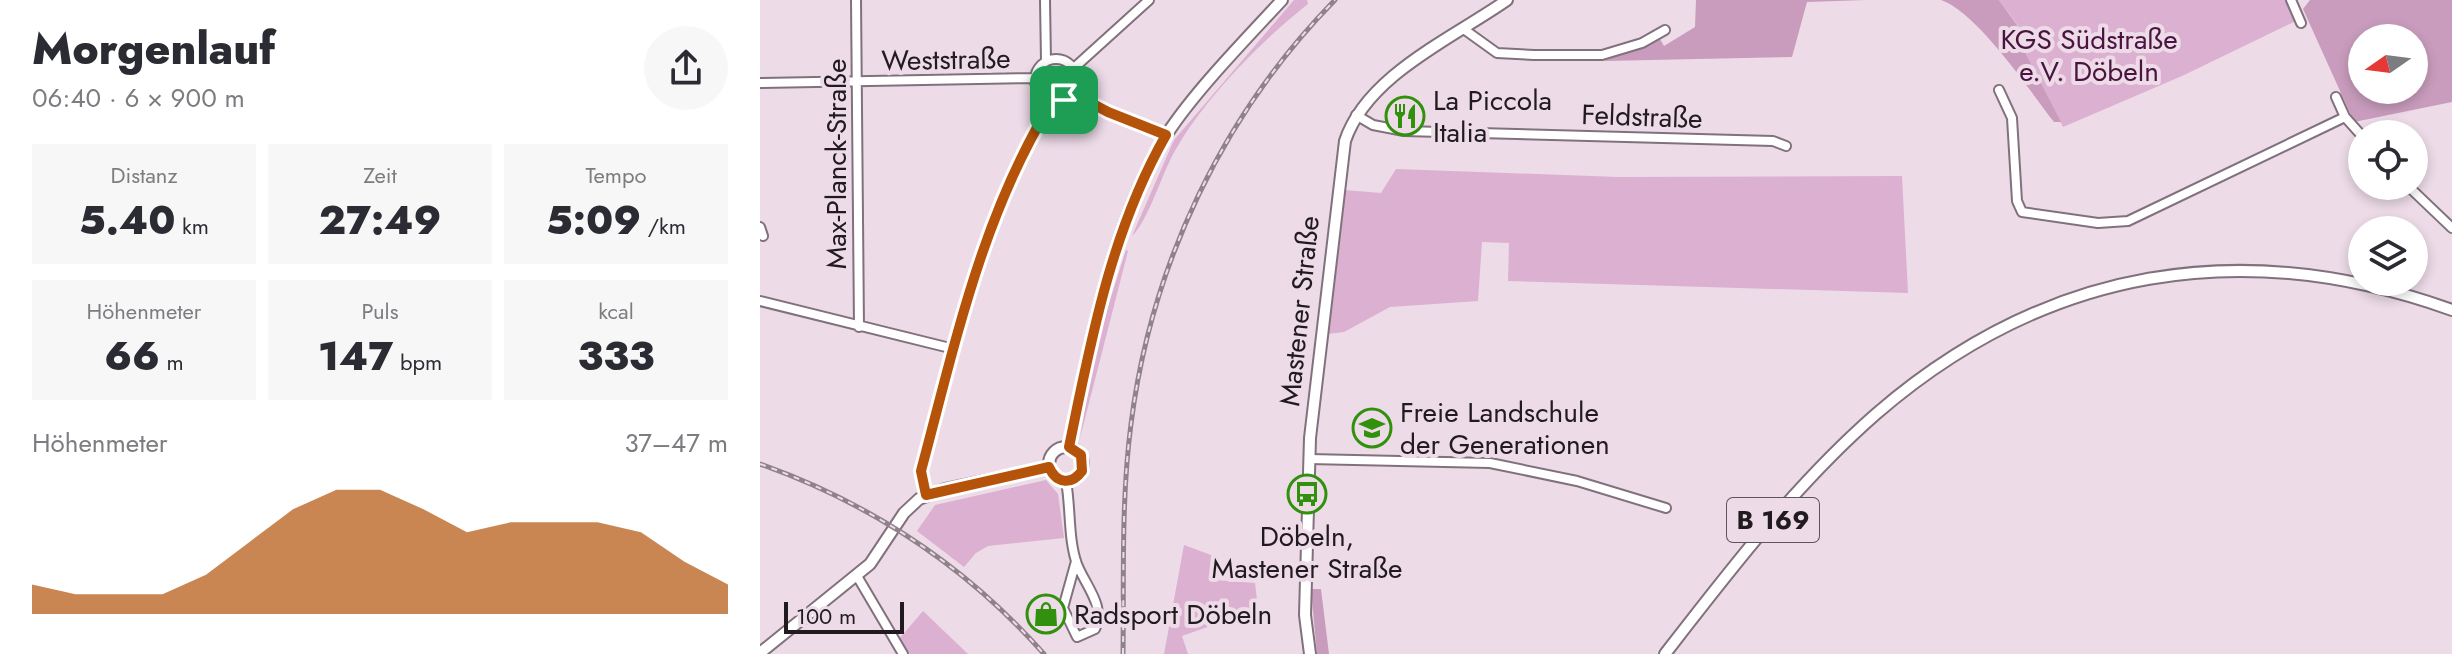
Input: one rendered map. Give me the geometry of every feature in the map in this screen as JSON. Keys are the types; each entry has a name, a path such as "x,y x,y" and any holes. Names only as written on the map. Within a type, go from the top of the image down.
{"main road":[{"path":"1069,447 1104,290 1144,178 1166,135 1282,0"},
{"name":"Mastener Straße","path":"1310,654 1305,615 1309,459 1337,185 1345,141 1356,115 1384,83 1507,0"},
{"name":"B 169","path":"1665,654 1767,526 1876,414 1943,363 2029,315 2127,283 2243,270 2324,275 2407,294 2452,310"},
{"path":"1069,447 1081,455 1083,466 1078,476 1066,481 1057,479 1049,467 1055,450 1069,447"},
{"path":"760,653 870,564 911,504 926,495 1049,467"},
{"path":"1654,654 1679,635"}],"street":[{"name":"Max-Planck-Straße","path":"856,0 859,327"},
{"path":"1045,0 1046,61"},
{"path":"1075,67 1149,0"},
{"path":"2291,0 2301,23"},
{"path":"1465,30 1497,53 1602,55 1642,43 1665,30"},
{"path":"1056,59 1075,67 1077,83 1074,94 1052,102 1038,91 1035,78 1037,69 1046,61 1056,59"},
{"name":"Weststraße","path":"760,83 1035,78"},
{"path":"1999,90 2012,118 2017,201 2022,212 2098,223 2118,223 2138,218 2345,117"},
{"path":"1074,94 1108,112 1166,135"},
{"path":"2336,97 2348,120"},
{"path":"926,495 921,471 973,276 998,204 1052,102"},
{"name":"Feldstraße","path":"1356,115 1373,125 1404,131 1773,141 1786,146"},
{"path":"2423,200 2452,228"},
{"path":"760,301 954,349"},
{"path":"1309,459 1490,463 1577,481 1666,508"},
{"path":"1066,481 1076,561 1099,609 1095,629 1077,637 1063,608 1076,561"},
{"path":"857,576 903,654"}],"green space":[{"path":"1294,0 1307,0 1308,4 1253,52 1188,129 1144,219 1132,236 1174,140"},
{"name":"KGS Südstraße e.V. Döbeln","path":"1999,0 2286,0 2296,21 2182,76 2063,127 2025,52 2022,31"},
{"path":"1396,169 1618,177 1902,176 1908,293 1508,281 1509,243 1482,242 1478,301 1390,307 1344,332 1328,334 1344,190 1381,193"},
{"path":"1128,251 1080,438 1096,344"},
{"path":"1046,480 1058,494 1064,538 988,546 976,553 964,567 917,531 935,505"},
{"path":"1184,545 1211,555 1215,580 1255,583 1258,609 1182,636 1188,654 1164,654"},
{"path":"923,611 968,654 910,654 899,639"}],"shaded area":[{"path":"1696,0 1865,0 1807,2 1792,57 1604,61 1660,39 1664,46 1695,27"},
{"path":"1941,0 1999,0 2022,32 2025,52 2061,122 2054,122 1986,35 1955,7"},
{"path":"2310,0 2452,0 2452,102 2353,120 2303,9"},
{"path":"1311,589 1321,589 1329,654 1317,654"}],"railway":[{"path":"1123,654 1128,453 1141,365 1156,307 1198,195 1227,142 1295,44 1335,0"},
{"path":"760,464 840,498 914,541 982,593 1044,654"}],"place":[{"name":"La Piccola Italia","path":"1405,116"},
{"name":"Freie Landschule der Generationen","path":"1372,428"},
{"name":"Döbeln, Mastener Straße","path":"1307,494"},
{"name":"Radsport Döbeln","path":"1046,614"}],"route":[{"path":"1074,94 1108,112 1166,135 1144,178 1114,259 1091,341 1069,447 1081,455 1082,471 1074,479 1063,481 1053,475 1049,467 926,495 921,471 973,276 998,204 1030,138 1052,102 1064,100 1074,94"}]}
